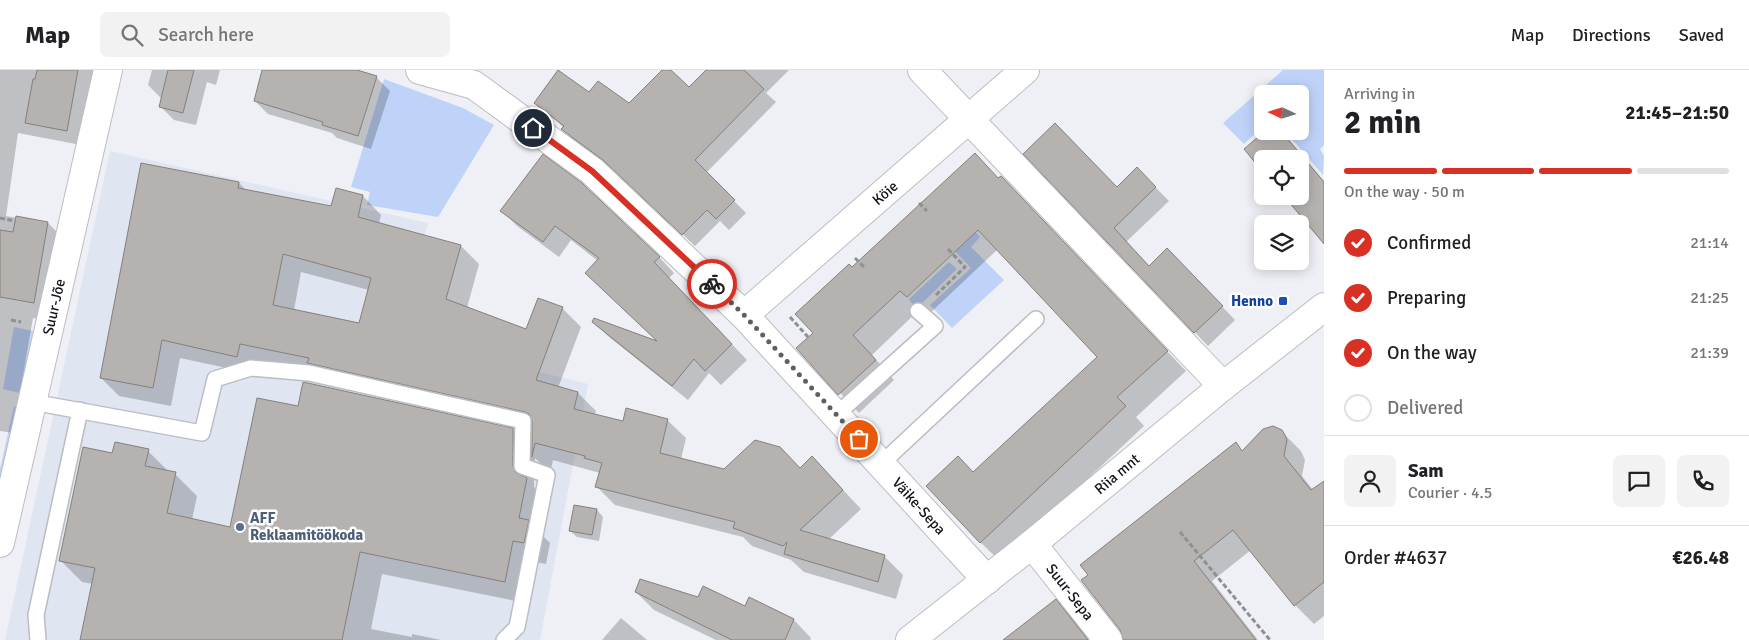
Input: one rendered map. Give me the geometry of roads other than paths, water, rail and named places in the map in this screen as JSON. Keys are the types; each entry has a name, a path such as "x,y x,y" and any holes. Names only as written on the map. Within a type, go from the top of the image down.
{"street":[{"name":"Suur-Jõe","path":"0,543 108,70"},
{"name":"Väike-Sepa","path":"420,70 481,78 592,171 744,315 987,580"},
{"path":"922,70 1223,386"},
{"name":"Köie","path":"744,315 1025,70"},
{"name":"Riia mnt","path":"910,640 1032,544 1223,386 1324,307"},
{"name":"Suur-Sepa","path":"1032,544 1108,640"}],"lane":[{"path":"836,415 935,326 918,311"},
{"path":"881,464 1036,319"},
{"path":"32,402 202,432 215,379 251,368 309,373 523,421 522,466 547,475 517,627 504,640"},
{"path":"38,640 36,616 80,410"}],"place":[{"name":"Henno","path":"1283,301"},
{"name":"AFF Reklaamitöökoda","path":"240,527"}]}
